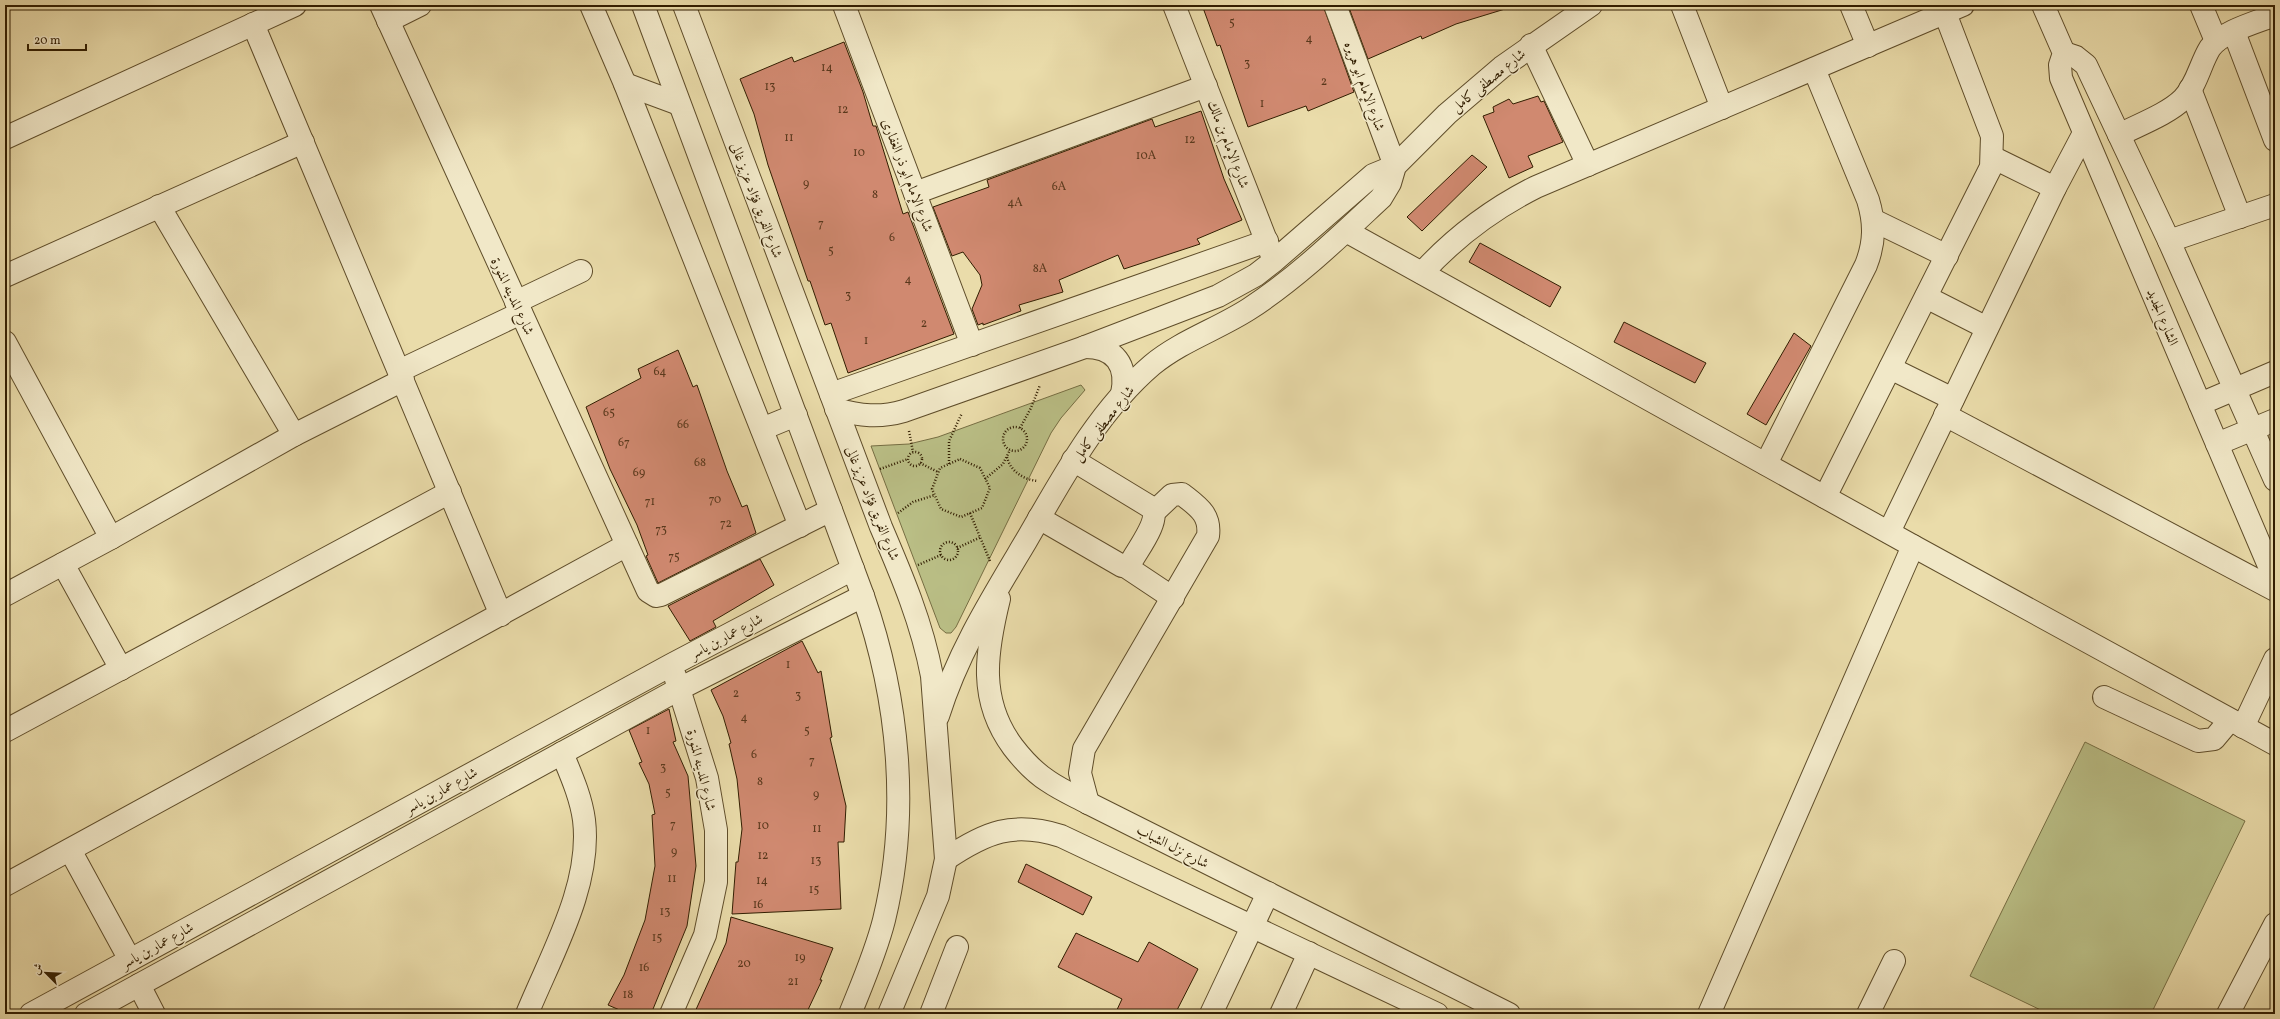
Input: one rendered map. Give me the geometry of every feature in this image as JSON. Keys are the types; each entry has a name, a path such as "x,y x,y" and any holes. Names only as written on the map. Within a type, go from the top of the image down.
{"street":[{"path":"5,138 295,5"},
{"path":"385,13 420,5"},
{"path":"591,5 625,84 800,526 831,510"},
{"path":"642,5 863,596 873,626 889,688 896,754 897,803 895,857 887,906 874,952 850,1014"},
{"name":"شارع الفريق فؤاد عزيز غالى","path":"684,5 861,475 881,527 901,572 920,624 927,651 932,676 946,859 938,896 889,1014"},
{"name":"شارع الإمام ابو ذر الغفارى","path":"844,5 972,345"},
{"name":"شارع الإمام بن مالك","path":"1174,5 1267,240 1282,284"},
{"name":"شارع الإمام ابو هريره","path":"1335,5 1395,166"},
{"name":"شارع مصطفى كامل","path":"833,401 864,416 891,415 1047,359 1085,347 1218,296 1256,275 1274,261 1373,175 1395,166 1452,110 1531,45 1565,12 1591,5"},
{"path":"1682,5 1722,108"},
{"path":"1851,5 1868,46"},
{"path":"2201,5 2225,36 2275,140"},
{"path":"2046,6 2064,53 2076,57 2086,65 2169,241 2236,389 2275,480"},
{"path":"1422,273 1456,239 1494,210 1536,187 1954,9 1992,136 1992,157 1987,177 1825,497"},
{"name":"شارع المدينه المنورة","path":"385,13 646,587 652,594 661,595 800,526"},
{"path":"2119,135 2176,104 2190,89 2210,48 2225,36 2275,15"},
{"path":"253,24 501,615"},
{"path":"1531,45 1588,165"},
{"name":"الشارع الجديد","path":"2064,53 2060,65 2061,78 2275,580"},
{"path":"1766,464 1866,265 1873,243 1873,220 1868,200 1814,69"},
{"path":"625,84 680,104"},
{"path":"915,193 1206,86"},
{"path":"2190,89 2240,217"},
{"path":"1889,532 2055,188 2084,133"},
{"path":"5,276 303,142"},
{"path":"1992,157 2055,188"},
{"name":"شارع مصطفى كامل","path":"936,725 955,668 979,620 1073,460 1122,394 1160,360 1234,318 1282,284 1346,231 1386,191 1395,166"},
{"path":"2169,241 2275,205"},
{"path":"159,206 294,434"},
{"path":"1873,220 1947,256"},
{"path":"1346,231 1913,546 2275,744"},
{"path":"833,401 972,345 1267,240"},
{"path":"6,592 63,564 294,434 401,376 580,271"},
{"path":"1926,297 1987,328"},
{"path":"5,342 110,538"},
{"path":"1085,347 1097,347 1108,352 1118,360 1124,376 1122,394"},
{"path":"1890,368 1949,407 2275,590"},
{"path":"2200,404 2275,372"},
{"path":"762,429 796,415"},
{"path":"2217,444 2275,420"},
{"path":"1073,460 1152,508 1154,512 1153,522 1130,564 1125,566"},
{"path":"5,731 450,492"},
{"path":"1088,803 1084,794 1080,773 1084,749 1208,536 1208,520 1200,508 1179,493 1172,495 1154,512"},
{"path":"1039,518 1125,566 1173,598"},
{"path":"5,885 627,545"},
{"path":"1709,1014 1913,546"},
{"path":"63,564 121,669"},
{"name":"شارع عمار بن ياسر","path":"31,1014 671,665 853,569"},
{"name":"شارع نزل الشباب","path":"1004,579 988,650 988,691 993,709 1009,742 1033,769 1047,781 1088,803 1509,1014"},
{"name":"شارع عمار بن ياسر","path":"86,1014 679,690 863,596"},
{"path":"2104,697 2198,742 2214,739 2236,723 2275,659"},
{"name":"شارع المدينه المنورة","path":"671,665 706,778 716,830 716,882 705,935 671,1014"},
{"path":"527,1014 578,889 585,855 584,820 575,786 562,753"},
{"path":"946,859 986,835 1017,829 1043,830 1061,836 1253,926 1309,953 1415,1009 1438,1014"},
{"path":"70,850 130,960"},
{"path":"1210,1014 1268,893"},
{"path":"2228,1014 2275,926"},
{"path":"931,1014 957,947"},
{"path":"1281,1014 1309,953"},
{"path":"1868,1014 1894,961"},
{"path":"139,985 154,1014"}],"path":[{"path":"1020,428 1036,397 1047,359"},
{"path":"949,464 949,441 952,430 979,384"},
{"path":"1015,427 1020,428 1024,432 1027,442 1020,450 1010,450 1003,442 1006,431 1015,427"},
{"path":"985,479 998,470 1010,450"},
{"path":"861,475 908,459 910,454 916,452 921,456 920,463"},
{"path":"1007,457 1009,464 1022,476 1033,480 1060,482"},
{"path":"908,459 913,465 920,463 938,472"},
{"path":"960,459 980,468 990,488 982,508 961,517 941,509 932,489 938,472 940,468 960,459"},
{"path":"881,527 912,502 935,495"},
{"path":"970,513 1004,579"},
{"path":"958,548 982,537"},
{"path":"941,555 941,547 943,543 952,542 958,548"},
{"path":"941,555 948,560 952,559 956,556 958,548"},
{"path":"901,572 941,555"}],"green space":[{"path":"1081,385 1085,390 1061,418 1051,433 956,627 951,633 946,633 940,628 871,446 909,444 938,437"},
{"path":"2085,742 2245,821 2151,1014 2049,1014 1970,976"}],"building":[{"path":"1202,5 1323,5 1354,92 1308,111 1306,106 1248,127 1220,45 1217,46"},
{"path":"1348,5 1504,5 1505,9 1456,24 1422,39 1421,36 1368,59"},
{"path":"844,42 863,92 873,126 876,126 903,214 908,212 954,334 848,373 831,323 825,325 810,281 808,281 768,165 754,114 740,79 792,57 794,62"},
{"path":"1538,96 1541,102 1544,101 1563,142 1528,156 1533,167 1509,178 1483,116 1494,112 1493,107 1509,99 1513,104"},
{"path":"1201,111 1224,179 1242,220 1197,239 1200,244 1124,269 1118,255 1059,280 1063,292 1019,305 1021,311 983,325 983,323 978,325 972,309 982,285 980,275 963,252 952,256 933,207 989,187 987,180 1152,119 1155,127"},
{"path":"1472,155 1487,167 1422,231 1407,217"},
{"path":"1480,243 1561,287 1550,307 1469,262"},
{"path":"1624,322 1706,363 1695,383 1614,342"},
{"path":"1794,333 1811,346 1766,425 1747,414"},
{"path":"678,350 693,387 697,385 727,471 742,507 747,505 756,533 658,583 646,556 648,555 637,525 610,469 586,407 641,378 638,369"},
{"path":"760,559 774,585 713,621 716,627 690,641 668,606"},
{"path":"802,641 818,673 821,671 832,737 830,738 846,806 844,842 838,842 841,909 732,914 736,862 738,862 742,829 737,779 729,744 731,743 723,716 711,690"},
{"path":"669,709 676,741 673,742 688,776 696,866 687,926 651,1014 629,1014 608,1005 624,975 645,920 655,866 652,815 655,814 649,784 639,763 642,762 629,730"},
{"path":"1026,864 1092,897 1083,915 1018,882"},
{"path":"731,917 833,948 820,980 822,980 806,1014 694,1014 726,943"},
{"path":"1076,933 1138,962 1149,942 1198,969 1175,1014 1115,1014 1122,999 1058,967"}]}
